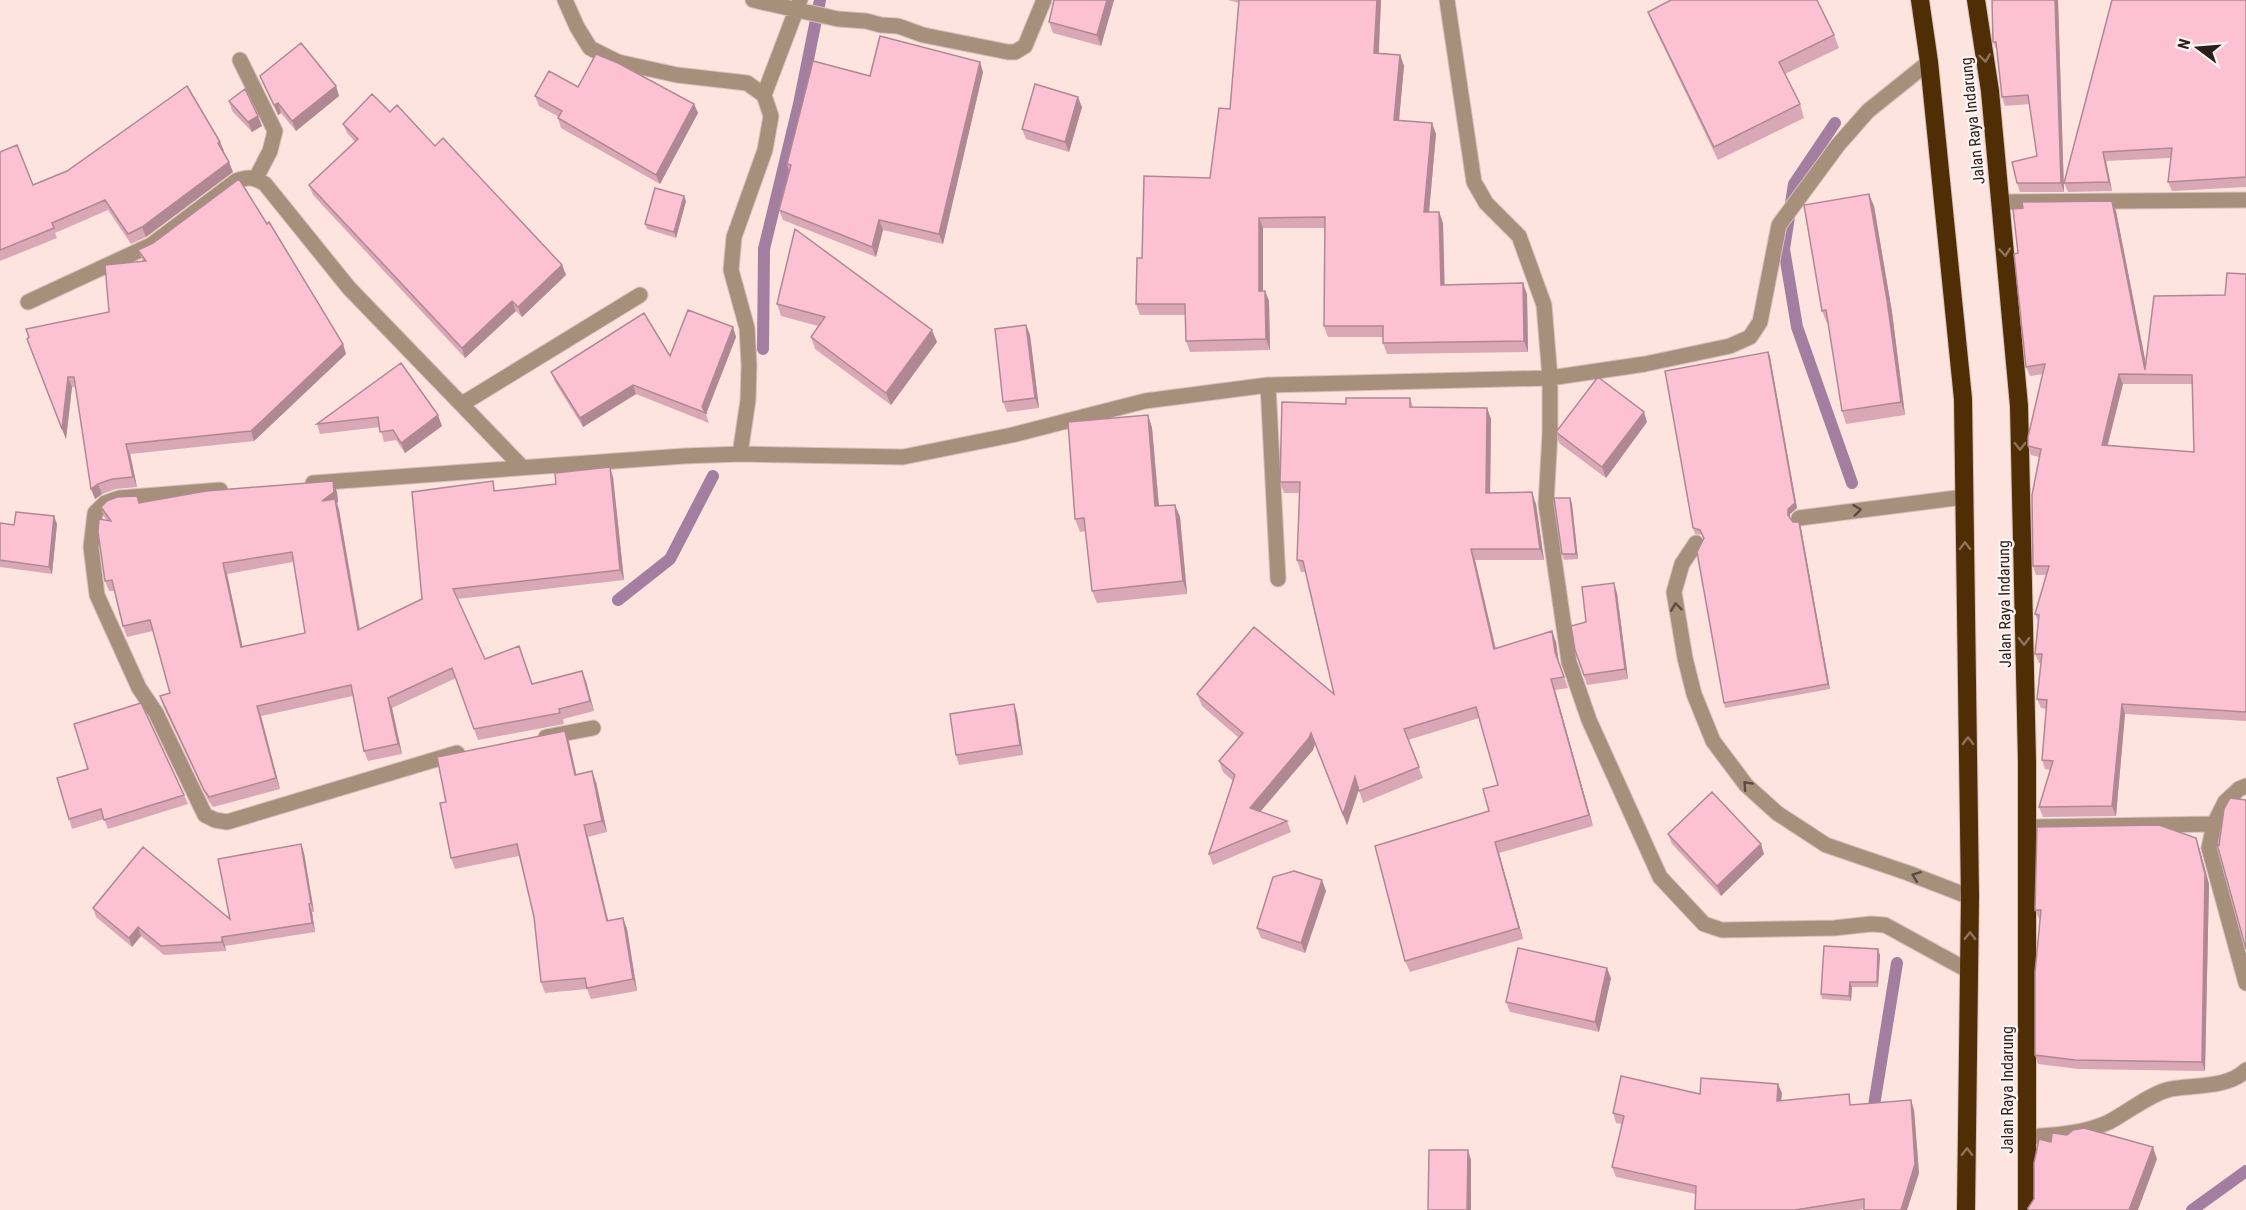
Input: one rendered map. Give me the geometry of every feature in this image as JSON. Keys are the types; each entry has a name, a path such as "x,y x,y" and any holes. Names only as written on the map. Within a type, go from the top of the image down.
{"highway":[{"path":"1920,0 1929,62 1963,399 1970,897 1966,1210"},
{"name":"Jalan Raya Indarung","path":"1977,0 1990,91 2019,406 2026,827 2027,1210"}],"street":[{"path":"565,0 577,27 590,48 618,62 677,75 747,82 764,95 771,116 765,150 734,237 731,270 747,328 749,365 748,400 740,454"},
{"path":"753,0 801,7 838,19 898,26 923,35 1008,52 1025,46 1044,0"},
{"path":"1447,0 1474,182 1486,202 1519,236 1544,305 1550,378 1546,504 1569,662 1589,720 1660,877 1704,924 1722,930 1885,925 1969,971"},
{"path":"764,95 801,7"},
{"path":"240,60 275,130 270,151 256,178"},
{"path":"297,484 684,456 740,454 903,457 1012,435 1145,401 1268,385 1550,378 1644,364 1730,346 1750,337 1760,322 1779,225 1838,145 1868,111 1929,62"},
{"path":"28,302 151,245 236,181 247,176 256,178 265,184 350,288 522,467"},
{"path":"2000,202 2246,200"},
{"path":"462,404 640,295"},
{"path":"1268,385 1278,579"},
{"path":"237,489 119,498 105,503 95,513 91,547 97,595 139,688 156,713 205,815 227,822 467,752"},
{"path":"1799,518 1964,497"},
{"path":"1696,543 1682,564 1674,592 1685,658 1694,694 1713,741 1746,785 1777,813 1826,845 1970,897"},
{"path":"536,739 593,728"},
{"path":"2246,786 2239,789 2225,802 2214,824 2209,848 2246,983"},
{"path":"2026,827 2214,824"},
{"path":"2027,1137 2070,1134 2107,1123 2168,1089 2206,1086 2241,1075 2246,1070"}],"building":[{"path":"1054,0 1107,0 1097,35 1049,22"},
{"path":"1239,0 1377,0 1374,53 1400,55 1394,120 1432,123 1424,212 1439,212 1441,285 1523,283 1524,341 1383,343 1383,326 1324,326 1325,217 1259,218 1259,291 1265,291 1266,339 1186,341 1185,304 1136,304 1137,258 1142,258 1144,176 1210,178 1219,108 1230,109"},
{"path":"1671,0 1817,0 1834,35 1779,62 1800,104 1714,147 1648,12"},
{"path":"1992,0 2055,0 2061,183 2017,183 2012,162 2037,156 2028,95 2002,97 1996,42 1993,42"},
{"path":"2112,0 2246,0 2246,177 2168,182 2172,148 2103,152 2109,182 2064,183"},
{"path":"880,36 980,62 939,234 879,220 872,247 779,210 791,165 787,164 813,61 870,76"},
{"path":"301,43 336,86 292,121 278,103 274,105 260,76"},
{"path":"596,54 618,63 694,104 656,175 558,118 562,111 535,96 549,71 578,87"},
{"path":"1035,84 1078,97 1065,142 1022,129"},
{"path":"187,86 229,162 142,227 128,234 105,200 52,223 54,228 0,250 0,152 17,145 33,185 67,171"},
{"path":"245,89 258,116 248,122 229,101"},
{"path":"372,94 390,112 397,105 435,146 443,138 562,265 518,307 512,301 462,348 309,185 358,139 343,124"},
{"path":"239,179 267,224 269,222 343,344 251,431 126,444 133,477 112,479 91,489 74,377 68,377 62,429 27,339 29,337 26,329 109,312 105,265 146,261 138,250 153,243"},
{"path":"655,188 684,196 674,232 645,224"},
{"path":"1869,194 1901,402 1842,411 1826,310 1822,311 1804,205"},
{"path":"2112,201 2145,370 2154,296 2225,295 2227,273 2246,274 2246,712 2122,704 2112,806 2039,807 2053,761 2042,760 2047,700 2037,699 2042,654 2035,654 2039,615 2035,614 2049,566 2033,566 2032,495 2041,449 2028,446 2028,437 2045,364 2026,367 2014,254 2018,253 2013,209 2023,208 2022,202","holes":["2119,374 2192,375 2194,452 2102,445"]},
{"path":"795,229 932,330 886,393 811,337 825,317 777,304"},
{"path":"688,310 733,327 702,407 706,413 633,385 580,418 551,372 644,313 670,356"},
{"path":"1026,325 1035,398 1003,402 995,329"},
{"path":"1768,352 1795,503 1788,509 1788,515 1793,522 1799,522 1828,684 1724,703 1697,552 1704,538 1700,530 1693,528 1665,371"},
{"path":"401,363 438,415 401,443 393,430 380,432 378,417 317,424"},
{"path":"1598,377 1644,412 1602,467 1556,432"},
{"path":"1346,398 1410,398 1410,407 1487,408 1486,493 1532,492 1540,549 1471,549 1494,649 1552,631 1555,652 1564,677 1551,679 1589,815 1495,842 1519,928 1405,961 1375,846 1489,811 1483,789 1498,785 1476,707 1404,729 1419,767 1359,791 1355,777 1343,814 1311,733 1250,808 1287,821 1209,854 1235,775 1219,761 1243,733 1197,694 1254,627 1334,694 1303,561 1297,560 1300,482 1280,482 1282,402 1346,404"},
{"path":"1148,415 1155,506 1175,505 1183,581 1092,591 1084,518 1075,519 1068,422"},
{"path":"610,467 620,570 453,589 485,659 519,646 532,684 582,671 590,701 559,709 560,713 474,729 452,668 388,698 398,744 364,751 351,685 257,706 276,778 209,797 160,696 170,693 150,620 123,626 112,580 105,581 98,532 99,519 111,521 101,507 107,501 117,497 137,496 139,503 206,491 333,481 334,492 322,501 335,499 358,630 422,599 412,492 493,481 494,491 556,484 555,473","holes":["292,552 305,633 241,647 223,563"]},
{"path":"1554,498 1570,498 1576,554 1562,554"},
{"path":"16,512 54,516 49,567 0,560 0,523 14,525"},
{"path":"1614,583 1625,669 1584,675 1575,650 1571,626 1586,622 1582,587"},
{"path":"141,703 184,795 104,820 101,809 69,819 57,778 88,769 74,724"},
{"path":"1014,704 1020,745 956,755 950,714"},
{"path":"565,731 575,775 592,771 602,821 584,825 607,921 623,918 633,979 587,988 585,978 541,982 534,917 517,844 451,858 440,803 446,802 437,757"},
{"path":"1712,792 1761,844 1717,886 1668,834"},
{"path":"2230,798 2246,800 2246,949 2217,844 2219,845 2224,809"},
{"path":"2159,825 2196,838 2205,874 2202,1062 2075,1060 2035,1055 2035,972 2041,910 2035,910 2037,827"},
{"path":"301,844 312,923 222,937 222,942 161,946 138,927 129,938 93,908 143,847 230,919 218,859"},
{"path":"1294,871 1322,880 1301,943 1257,928 1273,877"},
{"path":"1824,946 1878,949 1877,982 1850,982 1849,996 1821,994"},
{"path":"1518,948 1607,968 1595,1022 1506,1002"},
{"path":"1621,1076 1700,1094 1701,1078 1778,1084 1777,1101 1849,1094 1850,1105 1911,1100 1915,1164 1901,1210 1864,1210 1864,1199 1795,1210 1695,1210 1696,1186 1612,1167 1624,1116 1613,1113"},
{"path":"2084,1128 2153,1147 2129,1210 2028,1210 2034,1199 2034,1163 2039,1139 2051,1142 2052,1133 2067,1135 2073,1130"},
{"path":"1429,1150 1468,1150 1467,1210 1428,1210"}],"waterway":[{"path":"763,349 764,249 799,104 820,0"},
{"path":"1835,123 1794,184 1784,249 1797,327 1852,483"},
{"path":"618,600 670,559 713,476"},
{"path":"1872,1118 1897,963"},
{"path":"2192,1210 2246,1171"}]}
